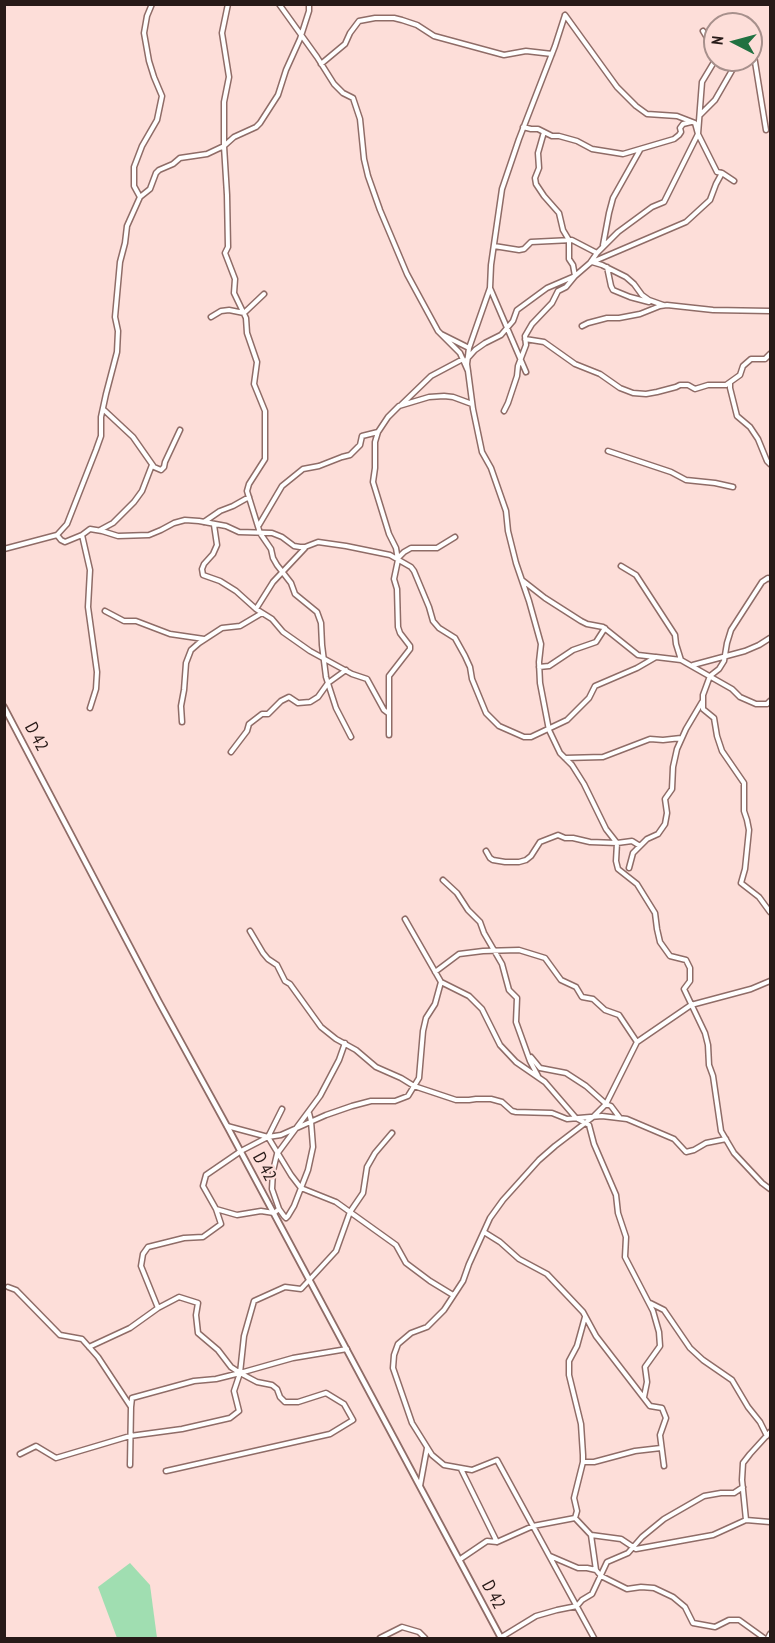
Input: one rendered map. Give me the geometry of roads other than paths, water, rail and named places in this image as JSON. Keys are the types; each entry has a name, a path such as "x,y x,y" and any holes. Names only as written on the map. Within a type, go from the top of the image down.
{"street":[{"path":"140,197 134,186 134,167 142,146 157,120 162,96 151,69 144,33 152,4"},
{"path":"228,4 222,33 229,77 224,102 228,247 225,253 235,279 234,293 244,313 257,362 254,384 265,411 265,459 247,491 260,533 271,549 273,558 291,583 295,594 317,612 321,623 324,667 328,683 336,708 351,737"},
{"path":"279,4 334,84 342,93 354,98 360,119 368,176 407,274 438,331 465,359 482,452 491,468 506,511 508,531 516,563 541,644 540,683 549,730 560,753 578,775 606,828 617,843 618,869 637,884 655,913 660,942 670,956 686,960 690,968 690,981 684,989 705,1033 721,1131 734,1153 762,1183 771,1189"},
{"path":"4,549 57,535 67,524 96,450 101,436 103,409 119,340 115,317 120,262 127,226 140,197 150,189 159,170 180,158 203,155 224,146 234,137 260,123 278,95 301,35 309,4"},
{"path":"465,359 490,288 490,265 495,246 502,189 566,15 617,87 636,106 647,114 677,116 695,123 717,172 734,181"},
{"path":"321,64 345,44 359,21 375,18 402,20 417,25 434,36 493,53 504,55 536,51 552,54"},
{"path":"504,411 513,390 526,345 525,336 532,324 552,303 558,291 566,287 602,247 635,219 664,202 698,134 702,82 708,72"},
{"path":"700,116 715,100 731,72"},
{"path":"757,72 766,130"},
{"path":"524,127 577,141 592,149 623,153 674,138 681,132 680,128 683,124 692,121"},
{"path":"544,132 538,153 539,168 535,178 536,184 558,213 569,240 569,260 573,265 575,276"},
{"path":"602,247 613,198 640,149"},
{"path":"590,262 686,222 710,200 722,173"},
{"path":"495,246 519,250 524,249 531,242 569,240 597,253"},
{"path":"590,262 626,277 642,295 656,303"},
{"path":"606,267 613,290 665,306"},
{"path":"389,735 389,676 410,646 398,627 394,579 398,559 396,548 389,534 373,482 375,442 378,432 388,417 431,376 465,359 485,343 501,335 513,321 517,310 547,288 575,276"},
{"path":"490,288 526,372"},
{"path":"244,313 264,294"},
{"path":"582,326 607,318 640,314 660,306 771,311"},
{"path":"212,317 221,311 228,310 244,313"},
{"path":"441,334 469,348"},
{"path":"525,339 544,342 576,364 600,374 620,388 633,393 646,394 680,385 688,385 695,389 708,385 726,385 740,375 743,366 752,359 765,359 771,354"},
{"path":"730,383 737,416 750,427 767,461 771,464"},
{"path":"399,406 429,397 444,396 453,397 472,405"},
{"path":"103,409 133,437 152,465 161,470 165,467 165,462 180,430"},
{"path":"259,526 282,486 303,469 350,455 360,445 362,436 378,432"},
{"path":"608,452 672,472 686,480 733,487"},
{"path":"100,530 113,523 134,502 142,491 152,465"},
{"path":"204,522 216,513 249,497"},
{"path":"57,535 65,542 90,530 100,530 118,536 149,535 185,520 226,526 239,532 272,533 294,546 305,547 318,542 381,552 398,559 414,571 433,621 458,643 470,667 472,680 486,713 499,726 524,737 531,737 549,730 567,720 589,698 596,686 656,657"},
{"path":"214,525 217,544 213,554 204,564 203,574 236,591 256,609 272,619 283,632 324,659 367,679 384,710 388,713"},
{"path":"82,535 90,570 88,607 97,672 96,689 90,708"},
{"path":"398,559 411,548 436,549 455,537"},
{"path":"256,609 273,582 305,547"},
{"path":"621,566 636,575 675,635 681,660"},
{"path":"771,579 768,578 762,582 731,630 724,661 710,676 703,695 703,709 714,718 722,751 744,783 744,811 748,830 745,869 741,883 759,897 771,912"},
{"path":"522,580 581,621 605,628 638,655 681,660 732,689 740,697 756,704 767,704 771,701"},
{"path":"105,611 124,621 136,621 170,634 205,640"},
{"path":"182,722 181,706 188,656 195,646 222,628 240,626 262,613"},
{"path":"540,667 549,666 573,650 596,642 605,628"},
{"path":"692,666 745,651 771,638"},
{"path":"231,752 247,731 249,724 262,714 268,714 281,701 289,697 298,703 310,702 318,697 328,683 346,670"},
{"path":"629,868 633,853 647,839 658,834 665,824 667,813 665,799 672,789 677,749 703,701"},
{"name":"D 42","path":"4,707 159,1002 241,1151 500,1638"},
{"path":"565,758 603,757 650,739 663,740 682,737"},
{"path":"486,851 493,860 526,861 540,842 558,835 590,842 632,841 640,846"},
{"path":"443,880 457,893 468,910 480,922 502,964 509,990 517,998 516,1022 538,1077"},
{"path":"405,919 441,982 469,996 482,1009 500,1045 516,1062 545,1082 576,1119 589,1125 594,1144 616,1196 618,1213 626,1237 625,1257 653,1311 659,1332 660,1346 645,1367 647,1382 644,1397"},
{"path":"250,931 263,953 277,965 285,981 328,1033 376,1067 414,1086 456,1100 491,1099 502,1102 516,1112 552,1113 567,1119 593,1117 627,1119 674,1139 686,1152 706,1143 726,1139"},
{"path":"435,972 459,954 519,950 545,958 561,980 576,987 582,997 593,999 605,1010 619,1016 637,1042"},
{"path":"594,1638 497,1460 472,1470 444,1465 432,1455 412,1424 393,1368 394,1355 398,1344 411,1333 427,1327 444,1310 463,1281 490,1218 503,1200 539,1160 606,1104 637,1042 691,1005 751,989 771,981"},
{"path":"158,1308 141,1266 143,1254 148,1247 184,1238 203,1237 221,1224 216,1209 203,1186 206,1175 241,1151 268,1137 282,1135 311,1121 371,1101 395,1101 408,1096 419,1078 424,1024 435,1004 441,982"},
{"path":"308,1112 311,1121 312,1158 294,1206 286,1218 279,1209 272,1189 277,1154 291,1137 297,1127 308,1112 320,1096 345,1044"},
{"path":"528,1053 540,1068 566,1073 586,1086 611,1106 621,1118"},
{"path":"268,1137 282,1109"},
{"path":"227,1126 268,1137 301,1188 336,1202 396,1245 406,1263 453,1295"},
{"path":"20,1454 36,1446 56,1458 130,1436 182,1429 230,1418 239,1411 234,1391 240,1373 244,1336 254,1301 285,1287 301,1289 336,1251 350,1212 363,1193 368,1167 375,1153 392,1133"},
{"path":"216,1209 237,1215 261,1211 274,1213 279,1209"},
{"path":"484,1232 501,1242 519,1259 547,1274 585,1317 596,1336 650,1406 662,1408 666,1418 660,1435 664,1466"},
{"path":"8,1287 16,1290 60,1335 82,1339 98,1356 131,1407"},
{"path":"89,1347 130,1328 158,1308 179,1297 198,1303 196,1315 198,1333 218,1350 231,1367 257,1382 272,1385 285,1402 298,1402 326,1393 344,1404 352,1420 330,1434 166,1471"},
{"path":"649,1303 664,1310 686,1342 703,1360 732,1380 748,1407 769,1434 743,1463 742,1487 746,1520"},
{"path":"575,1518 577,1511 574,1498 583,1462 581,1424 569,1375 568,1361 578,1346 585,1317"},
{"path":"130,1465 132,1398 194,1381 216,1379 293,1358 346,1349"},
{"path":"420,1486 427,1447"},
{"path":"583,1462 594,1462 634,1451 661,1449"},
{"path":"461,1469 497,1542"},
{"path":"500,1638 536,1616 577,1606 592,1594 607,1562 628,1553 664,1519 704,1496 734,1493 742,1487"},
{"path":"459,1560 486,1541 497,1542 533,1526 575,1518"},
{"path":"575,1518 591,1535 596,1570 601,1576 627,1589 654,1587 673,1597 685,1607 693,1623 715,1627 729,1620 739,1620 766,1638 771,1634"},
{"path":"591,1535 621,1539 636,1549 712,1535 746,1520 771,1522"},
{"path":"549,1556 578,1568 596,1570"},
{"path":"380,1638 402,1627 419,1632 425,1638"}]}
